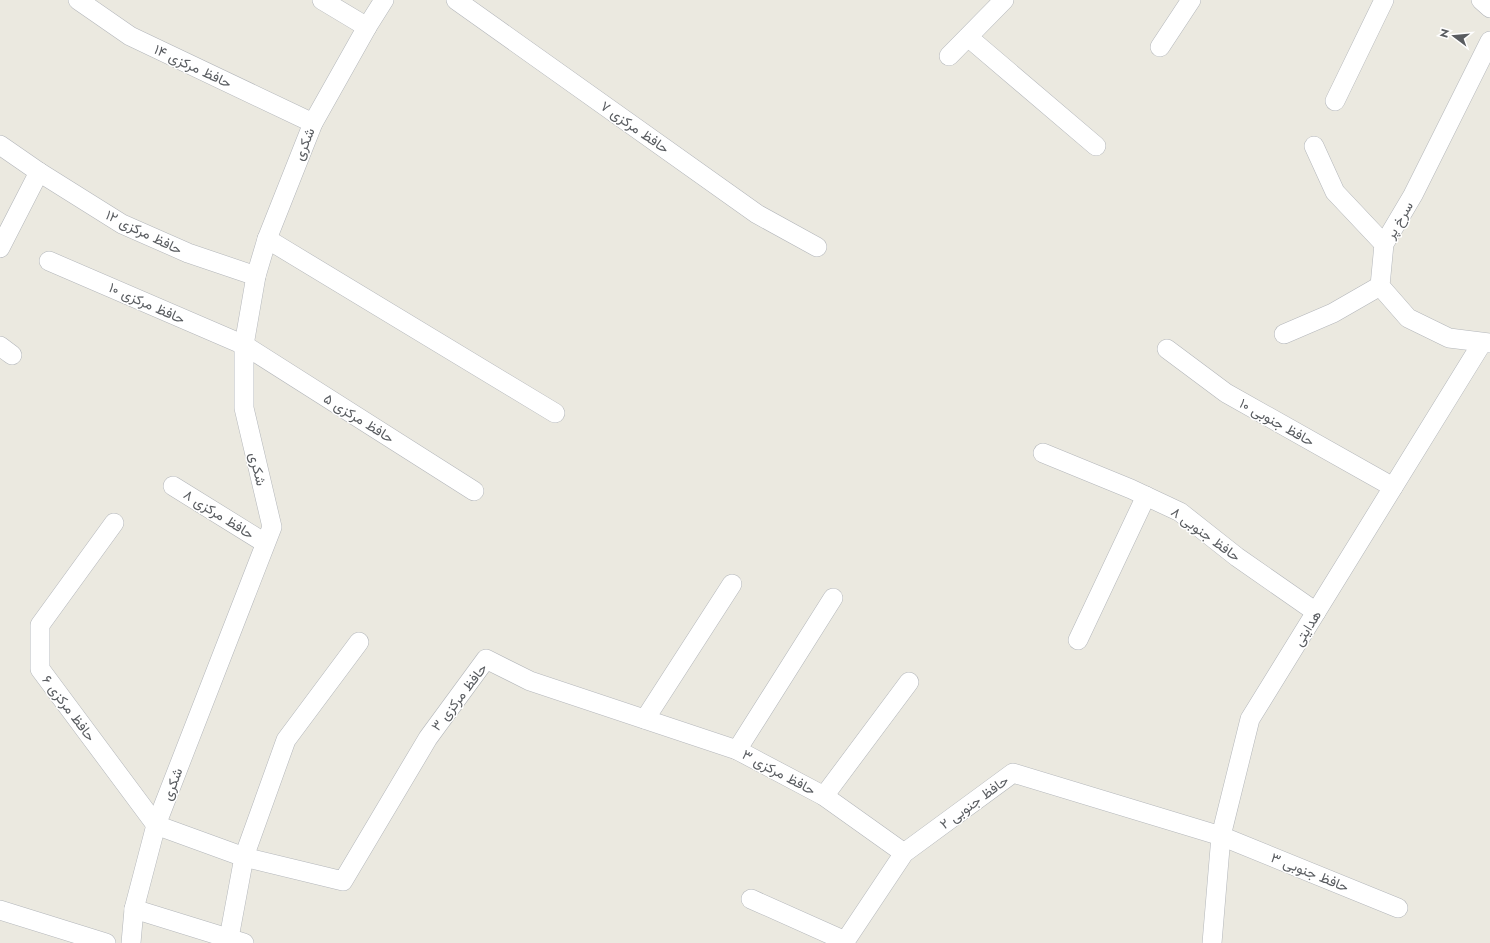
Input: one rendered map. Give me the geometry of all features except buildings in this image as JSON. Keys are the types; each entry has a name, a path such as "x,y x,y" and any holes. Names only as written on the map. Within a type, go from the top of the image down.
{"street":[{"name":"حافظ مرکزی ۱۴","path":"78,0 130,36 313,123"},
{"path":"322,0 366,27"},
{"name":"شکری","path":"131,943 134,909 156,825 272,527 244,408 244,345 256,276 267,239 313,123 366,27 384,0"},
{"name":"حافظ مرکزی ۷","path":"456,0 757,214 817,247"},
{"path":"1160,47 1191,0"},
{"path":"1335,101 1384,0"},
{"path":"1481,0 1490,8"},
{"path":"949,56 1000,1"},
{"path":"968,37 1096,146"},
{"name":"سرخ پر","path":"1380,286 1384,244 1413,195 1490,41"},
{"name":"حافظ مرکزی ۱۲","path":"0,145 39,172 122,224 188,253 256,276"},
{"path":"1314,146 1335,192 1384,244"},
{"path":"0,248 39,172"},
{"path":"267,239 554,413"},
{"name":"حافظ مرکزی ۱۰","path":"49,261 244,345"},
{"path":"1284,334 1332,314 1380,286 1408,318 1449,338 1486,343"},
{"name":"هدایتی","path":"1212,943 1221,836 1250,719 1393,487 1486,343"},
{"name":"حافظ مرکزی ۵","path":"244,345 474,491"},
{"name":"حافظ جنوبی ۱۰","path":"1167,349 1226,393 1393,487"},
{"name":"حافظ جنوبی ۸","path":"1043,453 1146,496 1180,512 1237,557 1316,612"},
{"name":"حافظ مرکزی ۸","path":"173,486 265,543"},
{"path":"1078,640 1146,496"},
{"name":"حافظ مرکزی ۶","path":"114,523 40,624 40,669 156,825"},
{"path":"645,719 732,584"},
{"path":"737,750 833,598"},
{"path":"134,909 236,940 244,857 286,740 359,642"},
{"name":"حافظ مرکزی ۳","path":"156,825 244,857 343,881 428,738 486,660 530,681 737,750 824,796 904,853"},
{"path":"824,796 909,682"},
{"name":"حافظ جنوبی ۲","path":"844,942 904,853 1013,773 1221,836"},
{"name":"حافظ جنوبی ۳","path":"1221,836 1398,908"},
{"path":"751,899 844,942"},
{"path":"0,910 106,943"}]}
